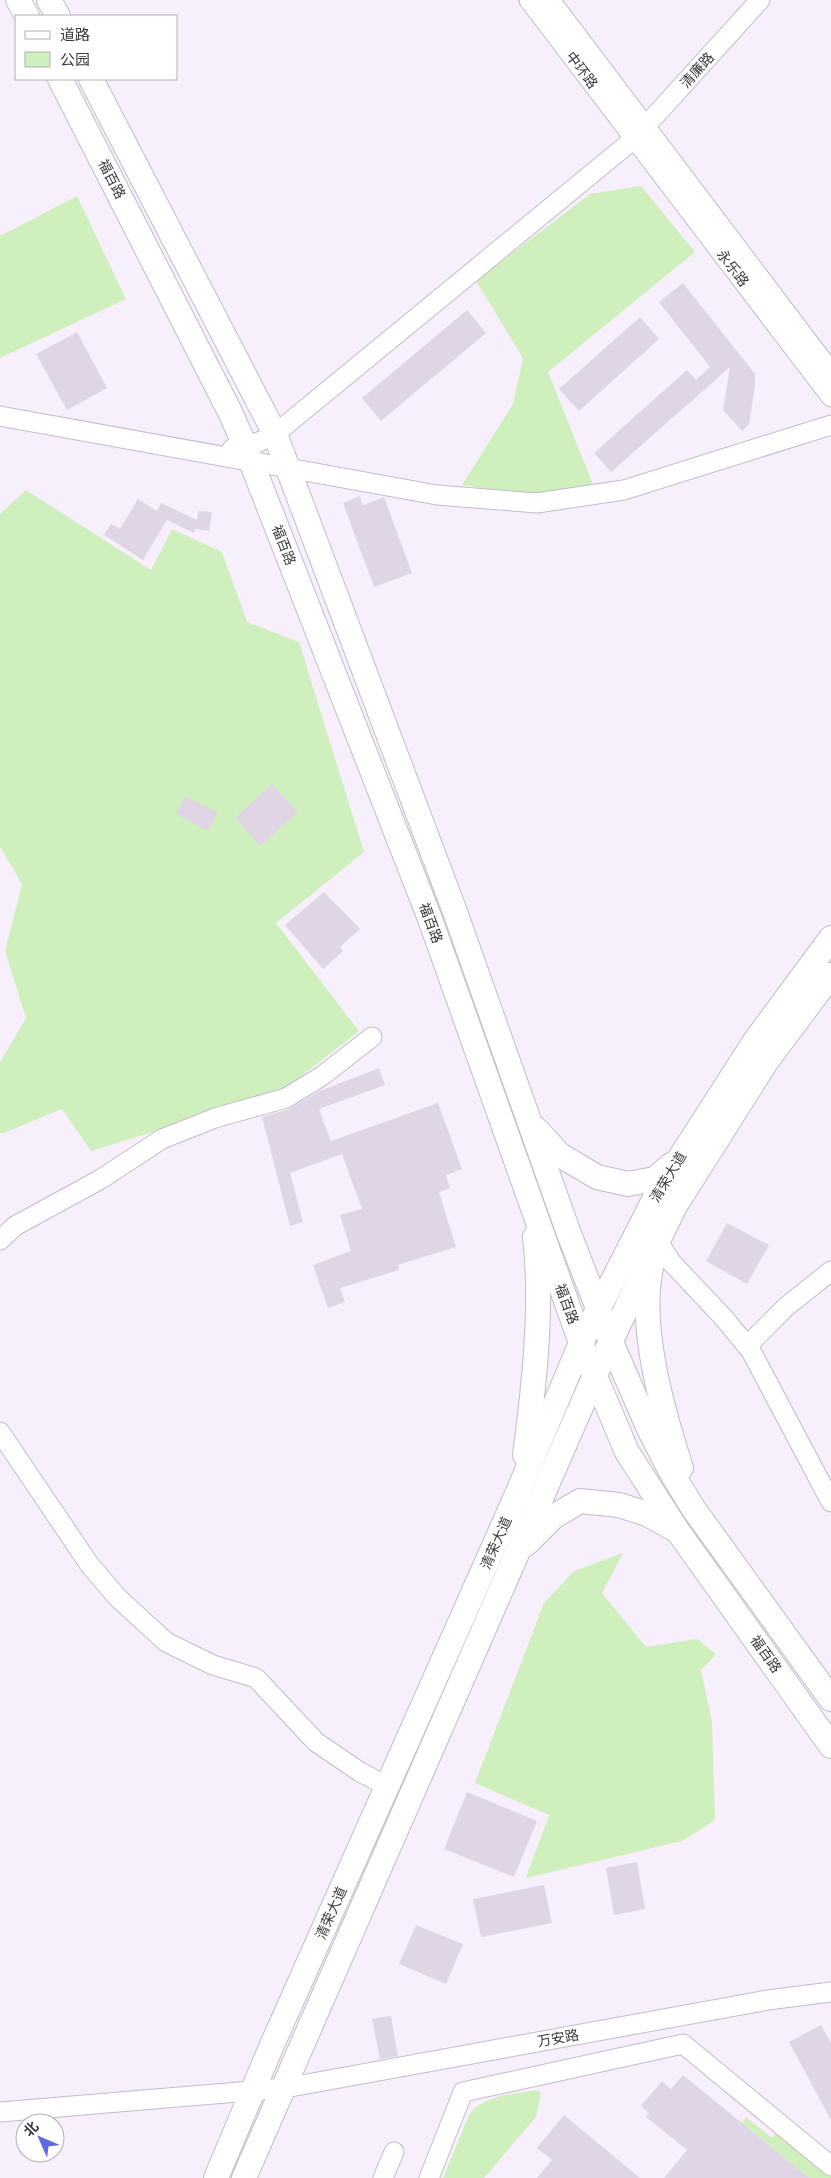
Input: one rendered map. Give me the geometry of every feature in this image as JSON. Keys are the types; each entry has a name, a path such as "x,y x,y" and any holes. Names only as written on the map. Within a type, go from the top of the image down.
{"main road":[{"path":"18,0 26,15"},
{"path":"49,0 57,15"},
{"name":"福百路","path":"61,80 231,414 248,454 430,918 581,1343 628,1452 677,1530 831,1746"},
{"name":"福百路","path":"92,80 275,434 454,909 610,1342 662,1455 693,1508 831,1699"},
{"name":"清荣大道","path":"216,2178 253,2090 518,1492 581,1343 658,1192 678,1159 755,1041 831,938"},
{"name":"清荣大道","path":"244,2178 285,2088 516,1554 595,1375 657,1242 675,1206 766,1062 831,975"},
{"path":"527,1116 560,1155 596,1177 628,1184 655,1179 678,1159"},
{"path":"518,1492 528,1435 536,1350 537,1257 530,1201"},
{"path":"657,1242 648,1280 648,1320 654,1366 667,1420 693,1508"},
{"path":"516,1554 553,1517 580,1501 619,1505 647,1514 677,1530"}],"street":[{"name":"中环路","path":"529,0 639,133"},
{"name":"中环路","path":"550,0 639,133"},
{"name":"清廉路","path":"0,416 211,454 248,454 275,434 639,133 760,0"},
{"name":"永乐路","path":"639,133 831,372"},
{"name":"永乐路","path":"639,133 831,397"},
{"path":"248,454 288,468 437,494 537,503 624,490 831,425"},
{"path":"0,1240 15,1226 101,1179 162,1139 215,1118 286,1098 322,1076 372,1037"},
{"path":"657,1242 671,1262 723,1317 747,1346 831,1502"},
{"path":"747,1346 787,1306 831,1271"},
{"path":"0,1432 89,1564 116,1596 159,1636 166,1642 213,1665 256,1678 316,1742 360,1772 387,1786"},
{"name":"万安路","path":"0,2112 285,2088 768,2000 831,1992"},
{"path":"429,2178 463,2092 683,2044 831,2166"},
{"path":"383,2178 394,2152"}],"green space":[{"path":"641,186 695,252 548,372 594,487 528,494 462,485 513,404 523,358 476,281 590,194"},
{"path":"77,196 126,299 0,358 0,236"},
{"path":"26,490 151,570 172,529 222,552 247,622 299,642 364,852 276,923 359,1031 281,1092 91,1151 62,1109 1,1134 0,1132 0,1062 26,1018 5,951 22,884 0,847 0,514"},
{"path":"623,1553 602,1593 646,1647 697,1639 716,1654 701,1670 712,1722 715,1820 682,1841 526,1878 549,1815 475,1783 544,1603 574,1571"},
{"path":"536,2090 541,2093 536,2117 484,2178 443,2178 469,2115 475,2108 499,2096"},
{"path":"746,2117 772,2138 778,2131 831,2175 831,2178 809,2178 742,2123"}],"building":[{"path":"683,283 755,374 749,424 742,431 723,410 730,367 611,472 594,453 687,370 696,380 710,367 659,302"},
{"path":"467,310 486,333 381,421 362,398"},
{"path":"640,317 659,339 579,411 559,389"},
{"path":"77,332 107,388 67,410 36,354"},
{"path":"360,496 363,505 384,497 412,573 374,587 343,503"},
{"path":"138,499 157,511 161,503 197,520 198,511 212,512 209,531 196,529 194,533 167,520 143,560 104,535 111,524 120,529"},
{"path":"272,784 298,812 260,846 235,818"},
{"path":"185,796 218,813 208,831 176,814"},
{"path":"324,892 360,929 340,947 343,951 323,969 285,925"},
{"path":"379,1068 385,1085 319,1109 331,1141 438,1103 462,1169 446,1175 450,1188 439,1192 456,1247 398,1265 399,1270 340,1288 345,1302 328,1308 313,1265 351,1251 340,1215 362,1209 342,1154 290,1173 303,1222 290,1226 262,1117 289,1109 320,1091"},
{"path":"727,1223 769,1245 747,1284 706,1261"},
{"path":"467,1792 537,1821 514,1877 444,1849"},
{"path":"637,1862 645,1909 614,1915 606,1868"},
{"path":"544,1885 552,1923 481,1937 473,1899"},
{"path":"416,1925 463,1944 446,1984 399,1964"},
{"path":"391,2016 398,2056 380,2059 372,2019"},
{"path":"821,2025 831,2043 831,2120 789,2042"},
{"path":"683,2075 809,2178 664,2178 687,2150 646,2117 649,2113 641,2106 662,2081 671,2089"},
{"path":"564,2115 640,2178 537,2178 552,2160 537,2148"}]}
